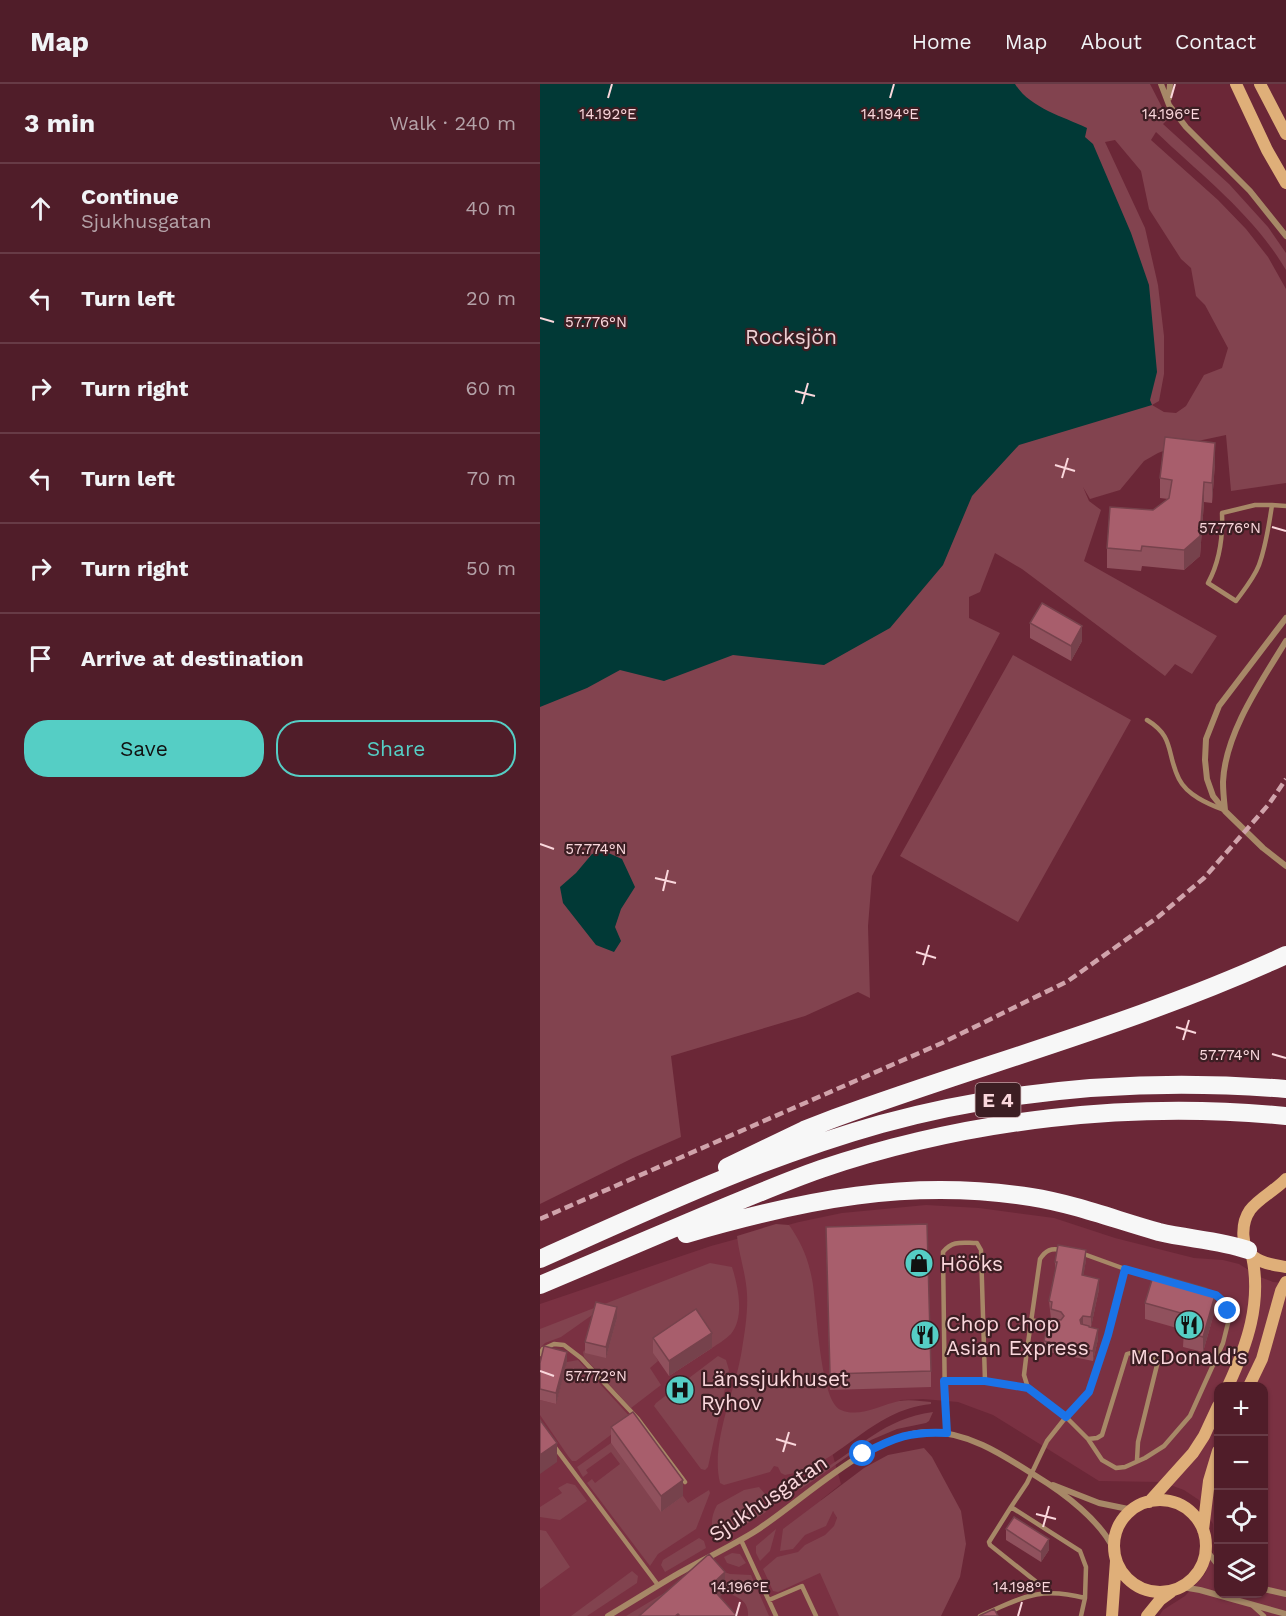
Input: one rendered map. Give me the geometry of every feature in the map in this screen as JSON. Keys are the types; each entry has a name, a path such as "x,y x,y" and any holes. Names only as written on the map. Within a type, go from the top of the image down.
{"highway":[{"path":"667,1202 741,1158 804,1130 1231,980 1286,956"},
{"name":"E 4","path":"540,1259 748,1168 844,1135 895,1121 978,1103 1102,1086 1217,1085 1286,1089"},
{"name":"E 4","path":"540,1285 776,1185 867,1155 919,1141 978,1129 1099,1113 1194,1111 1286,1116"},
{"path":"601,1259 739,1219 801,1204 872,1193 923,1189 981,1191 1033,1198 1089,1210 1160,1232 1218,1242 1250,1253"}],"street":[{"path":"1161,84 1169,105 1186,127 1250,191 1286,236"},
{"path":"1169,105 1170,84"},
{"path":"1236,84 1267,150 1286,183"},
{"path":"1260,84 1286,134"},
{"path":"1286,618 1219,706 1206,739 1205,760 1207,779 1213,795 1225,811 1263,848 1286,866"},
{"path":"1225,811 1223,783 1225,766 1236,729 1286,641"},
{"path":"1230,1382 1246,1344 1254,1312 1256,1281 1250,1253 1244,1240 1245,1219 1251,1208 1286,1179"},
{"path":"1250,1253 1262,1261 1286,1267"},
{"path":"1251,1382 1262,1359 1281,1291 1286,1282"},
{"path":"1149,1502 1193,1453 1214,1415"},
{"name":"Sjukhusgatan","path":"608,1616 658,1585 741,1540 871,1449 908,1434 947,1433 989,1447 1049,1484 1091,1518 1110,1542 1115,1555"},
{"path":"1147,1616 1160,1600 1195,1578 1203,1565 1206,1550 1203,1530 1209,1481 1214,1464"},
{"name":"Sjukhusgatan","path":"1049,1484 1099,1503 1133,1509"},
{"path":"1112,1616 1116,1535 1122,1521 1133,1509 1160,1500 1181,1505 1198,1520 1203,1530"},
{"path":"1206,1550 1214,1560"},
{"path":"1115,1555 1128,1580 1148,1591 1177,1589 1224,1596 1286,1614"},
{"path":"1268,1590 1286,1594"}],"lane":[{"path":"1272,505 1259,566 1236,601 1208,583 1219,556 1222,513 1255,505 1272,505 1286,506"},
{"path":"1147,720 1160,728 1166,736 1176,772 1185,788 1206,804 1225,811"},
{"path":"947,1433 944,1381 943,1252 949,1245 960,1242 977,1244 981,1250 985,1381"},
{"path":"1028,1388 1024,1375 1040,1259 1044,1252 1052,1249 1069,1251"},
{"path":"1077,1252 1169,1281"},
{"path":"1047,1592 989,1542 1032,1473 1047,1441 1089,1392 1108,1335 1125,1269"},
{"path":"944,1381 985,1381 1028,1388 1066,1417 1088,1439 1102,1460 1116,1468 1125,1467 1164,1446 1190,1416 1226,1334 1228,1311 1224,1302 1216,1295 1191,1287"},
{"path":"1030,1320 1060,1326"},
{"path":"1100,1334 1108,1335"},
{"path":"540,1354 543,1349 554,1344 564,1345 581,1358 638,1419 685,1482"},
{"path":"1088,1439 1102,1435 1127,1354 1133,1352 1152,1356 1158,1361 1138,1442 1137,1460"},
{"path":"552,1444 658,1585"},
{"path":"1011,1507 1080,1551 1086,1567 1085,1598 1081,1616"},
{"path":"741,1540 776,1616"},
{"path":"769,1600 802,1586 816,1616"},
{"path":"980,1616 1027,1595 1056,1592 1085,1598"},
{"path":"1253,1606 1264,1616"}],"shaded area":[{"path":"926,1205 979,1208 1054,1218 1115,1238 1194,1258 1223,1260 1239,1264 1260,1277 1273,1282 1286,1283 1286,1616 1159,1616 1163,1610 1185,1596 1205,1574 1214,1550 1213,1524 1199,1500 1184,1490 1162,1482 1099,1481 993,1415 958,1402 923,1399 901,1400 828,1438 841,1484 821,1500 835,1513 848,1548 855,1616 540,1616 540,1304 711,1246 842,1213"}],"green space":[{"name":"Rocksjön","path":"540,84 1150,84 1168,119 1163,124 1229,184 1268,227 1286,253 1286,270 1273,250 1242,213 1156,132 1151,140 1218,200 1246,229 1268,257 1286,289 1286,483 1231,491 1226,435 1179,445 1158,453 1144,461 1120,490 1090,499 1083,487 1089,501 1101,510 1084,561 1217,636 1192,674 1175,664 1165,676 1022,569 995,553 980,592 969,597 969,618 1000,633 872,876 868,926 870,998 858,992 805,1016 671,1056 681,1137 540,1204","holes":["1115,140 1141,171 1149,209 1181,259 1191,268 1196,296 1205,305 1228,348 1222,368 1204,375 1186,406 1176,413 1164,412 1152,405 1159,401 1164,374 1164,336 1158,285 1145,228 1105,142"]},
{"path":"1013,655 1131,720 1018,922 900,856"},
{"path":"776,1224 789,1225 808,1264 814,1291 823,1371 834,1403 841,1410 855,1413 903,1400 931,1402 931,1404 909,1408 890,1416 839,1451 804,1470 785,1475 774,1466 770,1472 724,1485 720,1483 718,1451 739,1365 747,1307 737,1236"},
{"path":"710,1263 732,1267 739,1301 735,1327 729,1336 712,1348 696,1325 654,1353 658,1361 650,1368 661,1385 631,1408 584,1357 583,1352 585,1350 588,1353 595,1313 561,1337 545,1343 540,1348 540,1329"},
{"path":"718,1356 726,1360 729,1370 708,1467 705,1470 701,1469 654,1406"},
{"path":"578,1360 632,1419 576,1461 572,1461 540,1415 540,1400 556,1404 567,1362"},
{"path":"933,1412 926,1423 897,1429 871,1440 801,1489 787,1483 822,1470 886,1427"},
{"path":"611,1443 660,1510 683,1496 688,1503 709,1490 710,1493 696,1529 658,1554 650,1566 587,1483 592,1479 595,1483 620,1464 611,1452 586,1470 588,1473 583,1477 577,1467"},
{"path":"924,1448 932,1457 961,1511 966,1544 960,1577 941,1616 839,1616 820,1573 778,1592 773,1591 763,1569 777,1557 798,1552 805,1545 825,1535 834,1526 837,1518 833,1511 826,1526 805,1535 793,1549 780,1551 783,1529 864,1468 888,1455"},
{"path":"567,1483 575,1485 587,1501 560,1520 540,1517 540,1507 562,1493 558,1488"},
{"path":"759,1487 766,1495 763,1505 766,1512 718,1541 712,1523 717,1505 744,1490"},
{"path":"776,1529 770,1551 760,1561 756,1553 756,1546"},
{"path":"540,1530 546,1531 570,1567 540,1589"},
{"path":"699,1538 704,1541 706,1548 665,1572 661,1565 663,1560"},
{"path":"732,1553 740,1554 746,1563 739,1567 727,1563 724,1557"},
{"path":"719,1570 730,1574 751,1575 769,1616 748,1616 745,1603 724,1591 709,1574"},
{"path":"632,1571 638,1576 637,1583 587,1616 571,1616"},
{"path":"666,1592 640,1616 626,1616"}],"water":[{"name":"Rocksjön","path":"540,84 1015,84 1021,92 1038,105 1087,128 1085,137 1093,144 1131,233 1149,285 1157,372 1150,400 1152,405 1019,445 972,496 943,565 890,628 824,665 733,655 664,681 620,670 587,688 540,707"},
{"path":"604,851 622,859 635,887 621,909 615,927 621,941 614,952 596,945 563,903 560,887 592,854"}],"building":[{"path":"1165,437 1215,443 1212,483 1204,482 1200,536 1184,550 1142,546 1141,551 1107,548 1110,507 1153,510 1169,498 1172,480 1160,478"},
{"path":"1042,603 1082,626 1071,646 1030,623"},
{"path":"927,1224 931,1371 830,1374 826,1227"},
{"path":"1058,1245 1086,1250 1082,1275 1099,1279 1091,1317 1083,1316 1080,1320 1081,1324 1098,1329 1093,1351 1044,1341 1049,1318 1061,1320 1064,1316 1061,1312 1051,1309 1052,1302 1049,1301"},
{"path":"1154,1273 1206,1288 1205,1292 1215,1295 1203,1337 1183,1331 1188,1315 1145,1303"},
{"path":"596,1302 617,1307 606,1347 585,1342"},
{"path":"696,1309 712,1333 669,1361 653,1338"},
{"path":"544,1346 567,1352 556,1393 540,1389 540,1363"},
{"path":"633,1412 683,1480 661,1496 611,1427"},
{"path":"540,1420 557,1443 540,1455"},
{"path":"1014,1517 1049,1539 1041,1552 1006,1529"},
{"path":"709,1554 725,1572 710,1586 737,1616 680,1616 678,1614 675,1616 639,1616"},
{"path":"994,1609 998,1616 979,1616"}],"railway":[{"path":"540,1219 942,1043 1068,981 1158,917 1204,878 1269,804 1286,779"}],"place":[{"name":"Hööks","path":"919,1263"},
{"name":"McDonald's","path":"1189,1325"},
{"name":"Chop Chop Asian Express","path":"925,1335"},
{"name":"Länssjukhuset Ryhov","path":"680,1390"}],"route":[{"path":"863,1454 908,1434 947,1433 944,1381 985,1381 1028,1388 1066,1417 1089,1392 1108,1335 1125,1269 1216,1295 1224,1302 1228,1311"}]}
